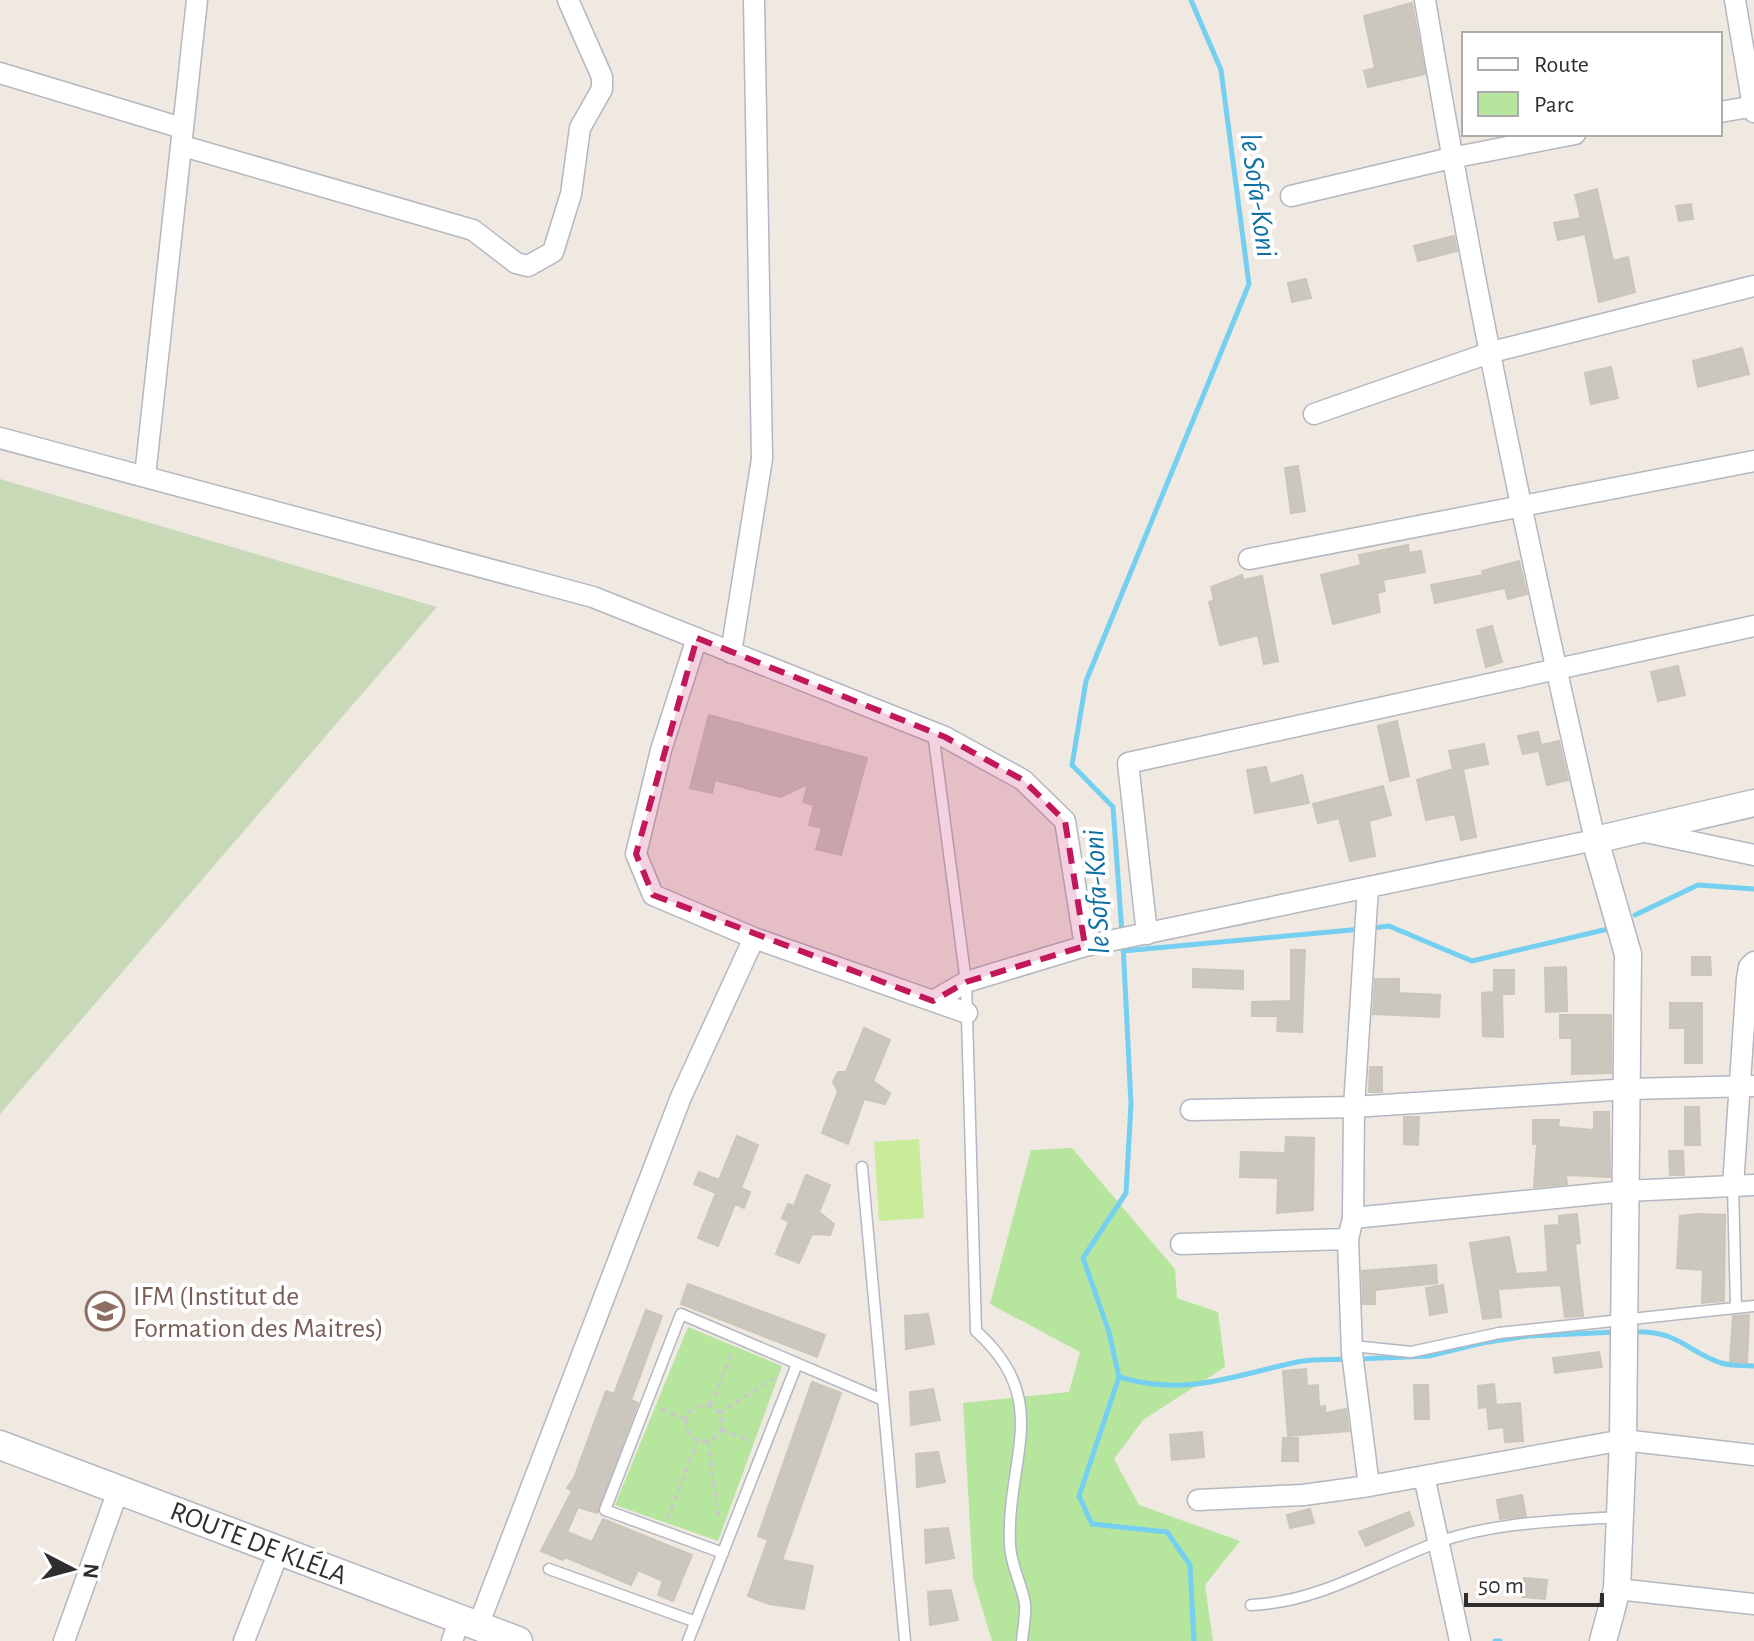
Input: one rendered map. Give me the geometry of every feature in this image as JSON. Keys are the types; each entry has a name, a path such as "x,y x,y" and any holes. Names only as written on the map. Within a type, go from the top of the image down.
{"main road":[{"name":"ROUTE DE KLÉLA","path":"0,1445 279,1551 463,1628 518,1641"}],"street":[{"path":"145,476 197,0"},
{"path":"0,73 182,137 473,230 516,263 528,266 553,252 571,194 580,128 602,89 602,77 568,0"},
{"path":"731,653 762,459 754,0"},
{"path":"1425,0 1451,158 1492,352 1520,508 1595,840 1628,954 1623,1440 1617,1589 1603,1641"},
{"path":"1722,112 1754,108 1735,0"},
{"path":"1291,196 1451,158 1565,136"},
{"path":"1314,414 1492,352 1754,286"},
{"path":"0,438 593,597 933,732 1023,780 1065,821 1085,946"},
{"path":"1249,559 1754,461"},
{"path":"1147,934 1128,763 1754,626"},
{"path":"697,638 661,750 636,862 653,895 754,938 967,1013"},
{"path":"933,1001 966,982 1085,946 1638,831 1754,803"},
{"path":"1638,831 1754,855"},
{"path":"1368,887 1354,1107 1353,1218 1348,1239 1353,1356 1369,1486"},
{"path":"463,1628 681,1097 754,938"},
{"path":"1353,1218 1626,1191 1744,1186 1747,978 1749,967 1754,962"},
{"path":"1191,1110 1354,1107 1629,1089 1747,1086"},
{"path":"1181,1244 1348,1239"},
{"path":"1198,1500 1303,1495 1369,1486 1623,1440 1754,1455"},
{"path":"1424,1476 1460,1641"},
{"path":"64,1641 119,1488"},
{"path":"244,1641 279,1551"},
{"path":"1617,1589 1754,1604"}],"lane":[{"path":"933,732 966,982 976,1331 1000,1352 1015,1380 1023,1429 1009,1545 1025,1607 1022,1641"},
{"path":"862,1167 905,1641"},
{"path":"1736,1308 1744,1186"},
{"path":"1353,1356 1411,1352 1499,1333 1624,1329 1754,1306"},
{"path":"723,1553 605,1510 681,1314 883,1400"},
{"path":"688,1641 797,1364"},
{"path":"1251,1605 1283,1603 1331,1588 1439,1542 1530,1523 1620,1517"},
{"path":"549,1569 696,1622"}],"path":[{"path":"710,1406 739,1339"},
{"path":"719,1413 797,1364"},
{"path":"647,1403 687,1419"},
{"path":"698,1406 710,1406 719,1413 721,1430 708,1441 698,1440 688,1431 687,1419 698,1406"},
{"path":"721,1430 765,1446"},
{"path":"662,1531 698,1440"},
{"path":"708,1441 723,1553"}],"highlighted area":[{"path":"697,638 945,737 1023,780 1065,821 1085,946 966,982 933,1001 653,895 636,854"}],"green space":[{"path":"0,479 437,607 0,1114"},
{"path":"919,1139 924,1218 879,1221 874,1142"},
{"path":"1072,1148 1175,1269 1177,1298 1218,1312 1225,1367 1143,1420 1114,1459 1139,1505 1240,1541 1205,1585 1213,1641 992,1641 973,1578 963,1403 1069,1392 1080,1352 990,1304 1031,1150"},
{"path":"688,1327 782,1366 718,1541 615,1505"}],"building":[{"path":"1412,3 1425,74 1368,87 1364,71 1375,68 1364,16"},
{"path":"1597,189 1613,261 1628,257 1635,292 1599,302 1585,234 1558,240 1554,223 1581,218 1575,195"},
{"path":"1691,204 1693,219 1679,221 1676,206"},
{"path":"1454,236 1457,251 1418,261 1414,246"},
{"path":"1306,279 1311,298 1292,302 1288,283"},
{"path":"1742,348 1749,374 1698,387 1693,361"},
{"path":"1611,367 1618,398 1591,404 1585,373"},
{"path":"1298,466 1305,511 1291,513 1285,468"},
{"path":"1408,545 1409,553 1421,551 1425,572 1383,580 1385,591 1377,593 1380,612 1333,624 1321,575 1361,565 1359,555"},
{"path":"1519,561 1527,594 1508,599 1505,588 1435,603 1431,585 1483,575 1482,571"},
{"path":"1242,575 1243,580 1262,576 1278,661 1264,664 1258,635 1220,645 1209,602 1214,600 1211,587"},
{"path":"1492,626 1502,662 1486,667 1477,630"},
{"path":"1678,666 1685,695 1658,701 1651,672"},
{"path":"709,715 867,758 841,855 816,849 822,828 809,825 814,805 803,802 808,784 781,797 715,780 712,793 690,788"},
{"path":"1397,721 1409,776 1390,781 1378,726"},
{"path":"1538,732 1541,745 1559,741 1568,780 1547,785 1539,751 1523,754 1518,736"},
{"path":"1484,744 1488,764 1463,769 1476,837 1461,840 1455,814 1426,820 1417,780 1453,769 1449,751"},
{"path":"1266,767 1270,784 1302,775 1309,803 1255,813 1247,770"},
{"path":"1383,786 1391,815 1369,821 1375,856 1350,861 1339,818 1318,823 1313,804"},
{"path":"1291,950 1305,950 1302,1032 1277,1031 1278,1016 1252,1016 1252,1002 1291,1001"},
{"path":"1692,957 1710,957 1711,975 1692,975"},
{"path":"1566,967 1567,1011 1546,1012 1545,968"},
{"path":"1193,969 1243,971 1243,989 1193,987"},
{"path":"1494,970 1514,970 1514,994 1502,994 1503,1037 1483,1036 1482,993 1494,992"},
{"path":"1375,979 1399,979 1399,993 1440,995 1439,1017 1373,1014"},
{"path":"1670,1003 1702,1003 1702,1063 1685,1063 1685,1028 1670,1028"},
{"path":"1560,1015 1611,1015 1611,1073 1572,1074 1572,1038 1560,1038"},
{"path":"864,1028 890,1040 873,1081 890,1093 885,1104 864,1099 848,1144 822,1133 838,1091 833,1082 838,1072 846,1072"},
{"path":"1370,1067 1382,1067 1382,1092 1369,1092"},
{"path":"1685,1107 1699,1107 1700,1145 1685,1145"},
{"path":"1594,1112 1609,1112 1610,1177 1566,1175 1567,1184 1534,1187 1537,1144 1533,1144 1533,1120 1559,1120 1558,1127 1594,1130"},
{"path":"1404,1117 1419,1117 1418,1145 1404,1144"},
{"path":"737,1136 758,1145 741,1188 750,1192 744,1208 735,1204 718,1246 698,1238 716,1193 694,1184 699,1172 719,1180"},
{"path":"1286,1137 1314,1138 1313,1210 1277,1213 1278,1178 1240,1177 1241,1152 1285,1153"},
{"path":"1669,1151 1683,1151 1684,1175 1670,1175"},
{"path":"806,1175 830,1185 819,1212 834,1224 830,1235 812,1234 799,1263 776,1254 789,1222 782,1218 788,1204 794,1206"},
{"path":"1577,1214 1580,1243 1575,1244 1583,1316 1565,1317 1561,1285 1498,1289 1501,1317 1483,1319 1470,1243 1509,1237 1516,1274 1548,1272 1545,1226 1559,1225 1559,1216"},
{"path":"1725,1215 1724,1301 1702,1303 1703,1270 1677,1268 1680,1216"},
{"path":"1436,1265 1437,1283 1375,1290 1375,1304 1363,1304 1362,1271"},
{"path":"688,1284 825,1335 817,1357 681,1304"},
{"path":"1443,1285 1447,1312 1430,1315 1426,1288"},
{"path":"646,1310 662,1316 631,1400 638,1403 597,1513 578,1507 567,1532 592,1542 603,1519 692,1555 673,1601 658,1595 663,1581 638,1570 631,1585 565,1557 563,1560 541,1551 572,1491 567,1488 574,1478 606,1391 614,1394"},
{"path":"928,1314 934,1344 906,1349 905,1316"},
{"path":"1749,1315 1747,1363 1730,1361 1733,1316"},
{"path":"1599,1352 1602,1367 1555,1373 1553,1358"},
{"path":"1306,1369 1307,1386 1318,1385 1319,1407 1325,1406 1325,1413 1346,1409 1349,1431 1288,1436 1283,1371"},
{"path":"812,1382 841,1393 782,1560 813,1566 804,1609 769,1604 748,1596 768,1540 758,1536"},
{"path":"1494,1384 1496,1405 1520,1403 1523,1441 1505,1442 1504,1427 1489,1429 1487,1407 1479,1408 1478,1386"},
{"path":"1414,1385 1428,1385 1429,1419 1415,1419"},
{"path":"933,1389 940,1420 911,1425 910,1392"},
{"path":"1202,1432 1204,1457 1172,1460 1170,1435"},
{"path":"1283,1438 1298,1438 1298,1461 1282,1461"},
{"path":"938,1452 945,1482 917,1487 916,1454"},
{"path":"1522,1495 1526,1516 1500,1519 1497,1500"},
{"path":"1310,1509 1314,1523 1290,1528 1287,1515"},
{"path":"1409,1512 1414,1525 1366,1546 1359,1532"},
{"path":"948,1528 954,1558 926,1563 925,1530"},
{"path":"1524,1578 1547,1580 1545,1599 1523,1597"},
{"path":"951,1590 958,1620 930,1625 928,1592"}],"waterway":[{"name":"le Sofa-Koni","path":"1122,933 1113,807 1072,765 1086,681 1249,284 1221,70 1191,0"},
{"path":"1635,915 1698,885 1754,889"},
{"path":"1372,928 1389,926 1472,961 1608,929"},
{"path":"1123,951 1362,929"},
{"name":"le Sofa-Koni","path":"1123,943 1131,1104 1126,1193 1083,1258 1109,1332 1119,1377 1079,1496 1092,1524 1167,1532 1190,1565 1194,1641"},
{"path":"1357,1359 1429,1356 1528,1336 1617,1332"},
{"path":"1631,1332 1660,1334 1721,1363 1754,1366"},
{"path":"1119,1377 1143,1383 1188,1385 1297,1362 1347,1359"},
{"path":"1495,1641 1500,1641"}],"place":[{"name":"IFM (Institut de Formation des Maitres)","path":"105,1311"}]}
